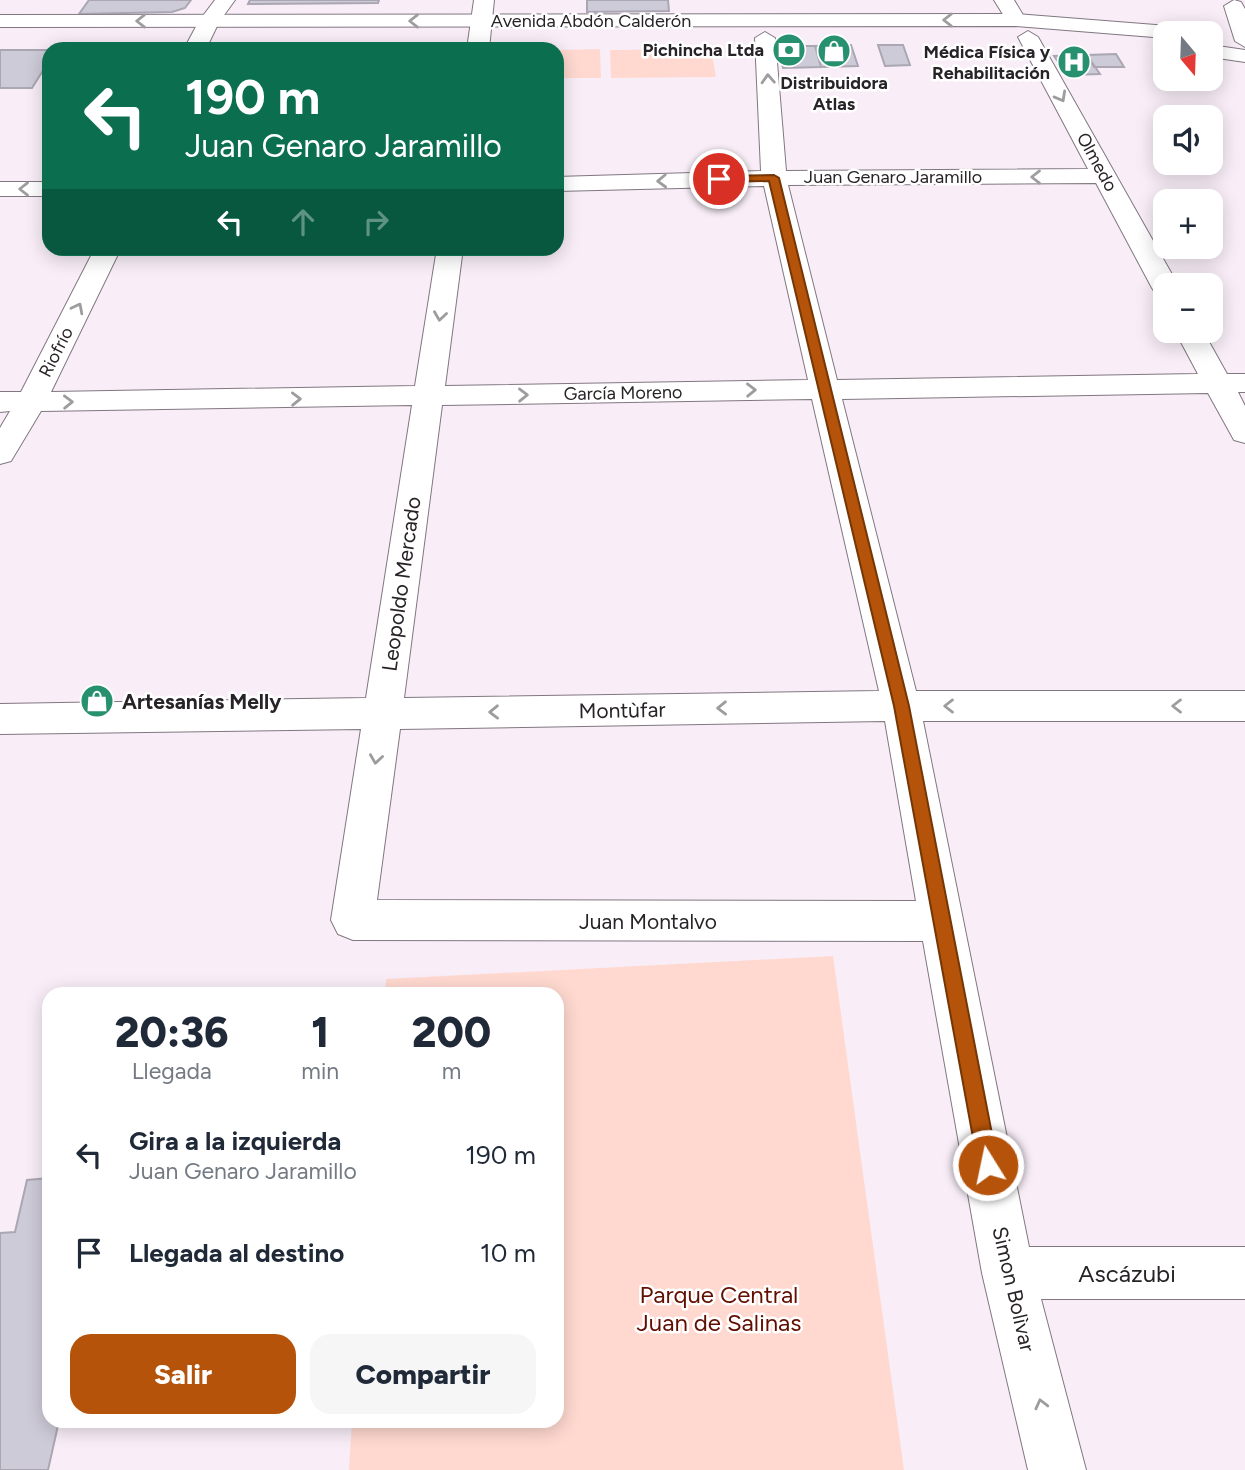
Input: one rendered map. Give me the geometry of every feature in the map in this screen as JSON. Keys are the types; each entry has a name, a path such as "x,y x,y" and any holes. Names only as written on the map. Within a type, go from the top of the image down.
{"street":[{"path":"202,36 225,0"},
{"name":"Olmedo","path":"1004,0 1158,273"},
{"path":"1223,39 1245,42 1234,6"},
{"name":"Avenida Abdón Calderón","path":"0,21 202,36"},
{"name":"Avenida Abdón Calderón","path":"481,27 765,38 1022,29 1153,44"},
{"name":"Avenida Abdón Calderón","path":"0,38 202,36 481,27 1022,29 1153,32"},
{"name":"Simon Bolìvar","path":"765,38 774,178 901,706 1008,1273 1057,1470"},
{"path":"1223,53 1245,57"},
{"name":"Juan Genaro Jaramillo","path":"564,184 774,178 1104,176"},
{"path":"0,189 42,189"},
{"name":"Riofrío","path":"0,454 31,402 104,256"},
{"name":"Leopoldo Mercado","path":"354,920 449,256"},
{"path":"1199,343 1231,383 1245,433"},
{"name":"García Moreno","path":"0,402 428,398 824,388 1231,383"},
{"name":"Montùfar","path":"0,719 901,706 1245,706"},
{"name":"Juan Montalvo","path":"354,920 943,921"},
{"name":"Ascázubi","path":"1008,1273 1245,1273"}],"green space":[{"path":"600,49 601,78 564,78 564,50"},
{"path":"711,49 716,77 611,78 610,50"},
{"name":"Parque Central Juan de Salinas","path":"833,956 904,1470 349,1470 352,1428 564,1428 564,987 385,987 386,979"}],"building":[{"path":"89,0 191,0 185,8 172,12 79,14"},
{"path":"250,0 379,0 378,3 248,4"},
{"path":"587,0 668,0 669,11 587,12"},
{"path":"851,45 858,66 821,67 815,46"},
{"path":"878,45 903,45 910,65 885,66"},
{"path":"777,46 815,46 821,67 783,68"},
{"path":"0,50 42,50 42,72 32,88 0,88"},
{"path":"1116,54 1124,67 1094,67 1087,55"},
{"name":"Médica Física y Rehabilitación","path":"1087,55 1100,74 1067,75 1054,56"},
{"path":"42,1179 42,1428 57,1428 48,1470 0,1470 0,1233 15,1232 27,1180"}],"place":[{"name":"Pichincha Ltda","path":"789,50"},
{"name":"Distribuidora Atlas","path":"834,51"},
{"name":"Médica Física y Rehabilitación","path":"1074,62"},
{"name":"Artesanías Melly","path":"97,701"}],"route":[{"path":"719,179 774,178 901,706 988,1165"}]}
